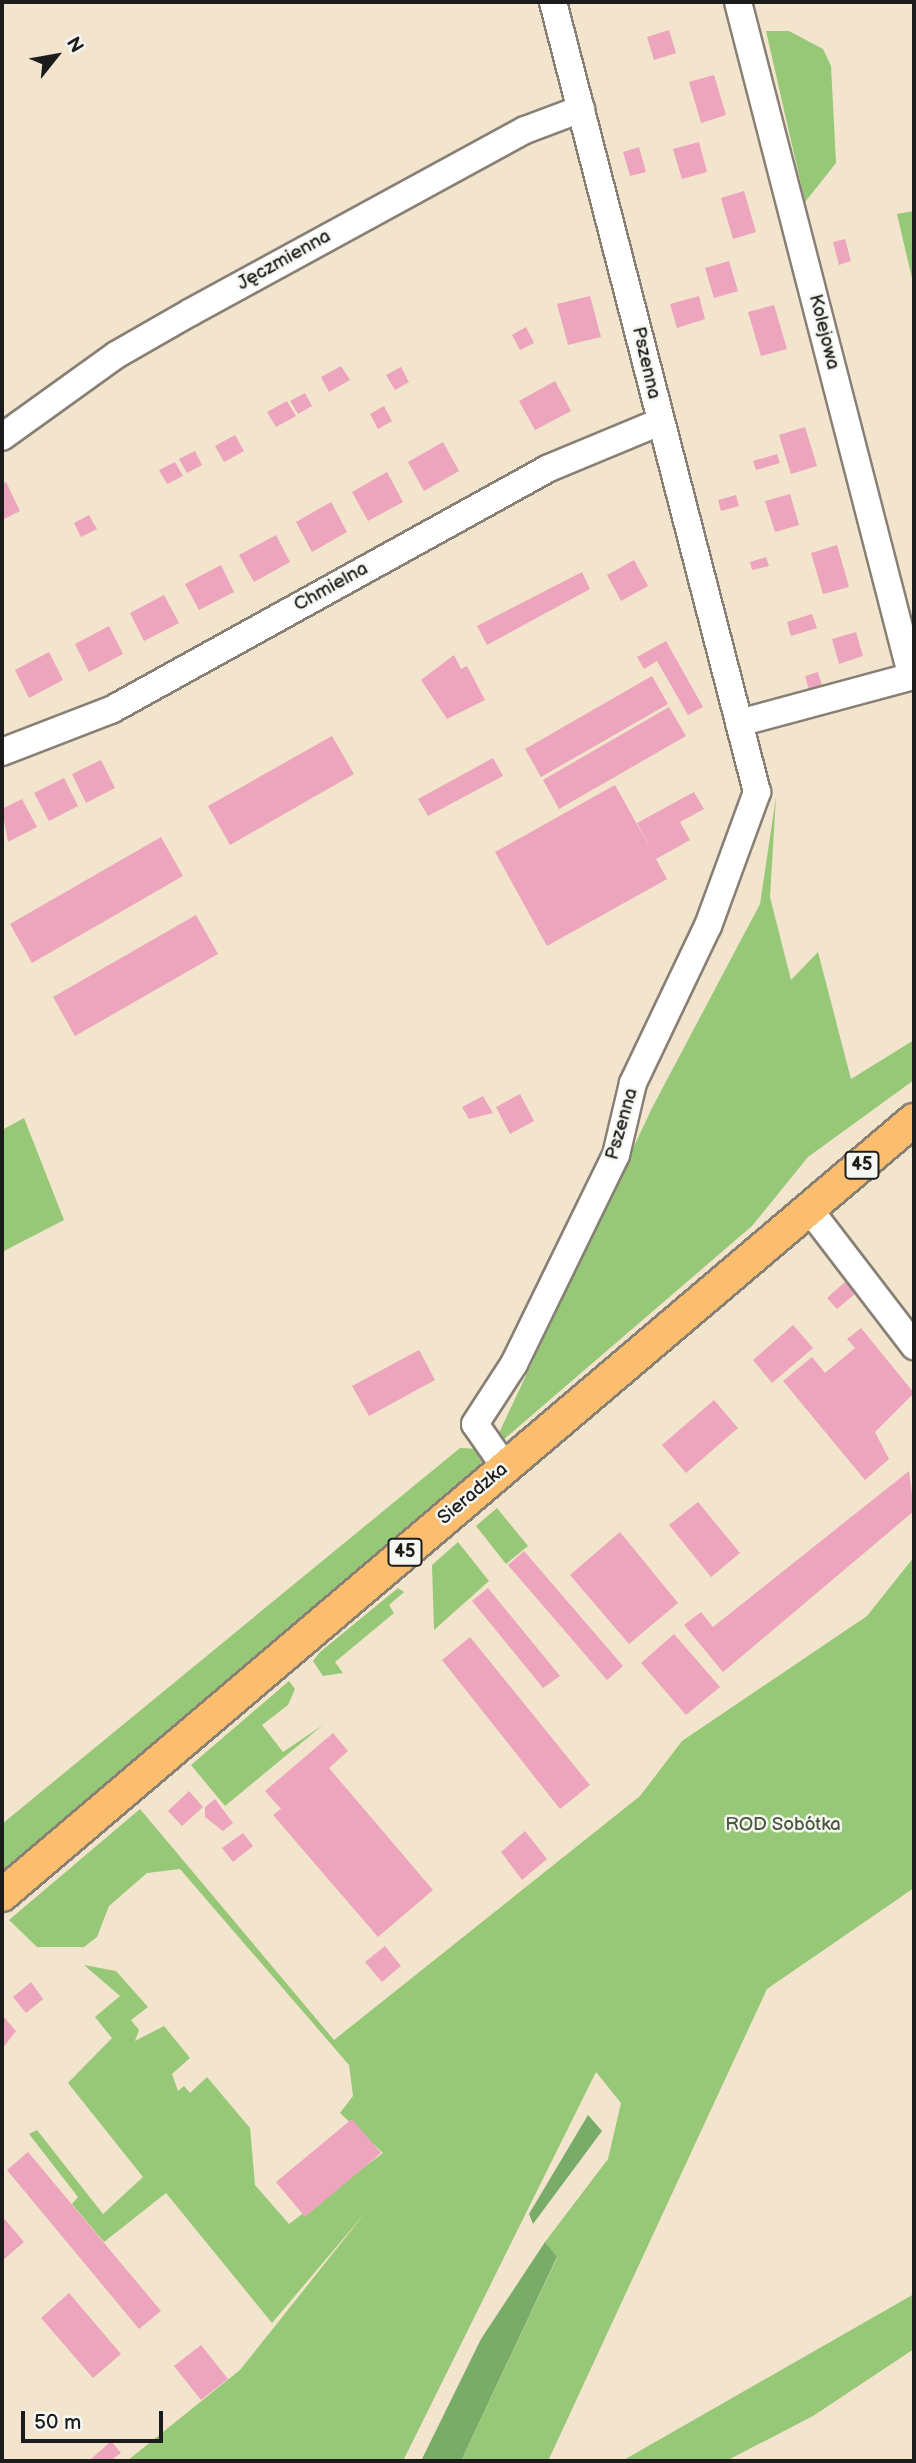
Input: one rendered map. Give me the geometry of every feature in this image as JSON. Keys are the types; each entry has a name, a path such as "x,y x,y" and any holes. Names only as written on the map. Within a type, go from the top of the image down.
{"main road":[{"name":"Sieradzka","path":"2,1895 914,1120"}],"street":[{"name":"Pszenna","path":"505,1467 475,1424 514,1364 616,1155 633,1083 727,880 757,792 552,2"},
{"name":"Kolejowa","path":"738,2 910,669 739,723"},
{"name":"Jęczmienna","path":"2,437 116,355 191,312 524,130 581,109"},
{"name":"Chmielna","path":"2,752 111,710 549,468 660,422"},
{"path":"810,1209 914,1346"}],"green space":[{"path":"766,31 789,31 823,49 831,66 836,163 805,202"},
{"path":"914,211 914,287 897,214"},
{"path":"776,797 770,897 791,980 818,952 851,1079 914,1040 914,1080 808,1157 752,1226 502,1441 498,1435 652,1108 760,904"},
{"path":"24,1118 64,1220 2,1252 2,1130"},
{"path":"460,1448 478,1449 485,1460 2,1871 2,1824"},
{"path":"497,1508 528,1546 506,1564 476,1526"},
{"path":"458,1542 489,1581 434,1630 432,1565"},
{"name":"ROD Sobótka","path":"914,1557 914,1888 767,1989 548,2461 461,2461 557,2258 545,2242 608,2159 621,2103 596,2072 403,2461 127,2461 240,2370 365,2213 272,2323 166,2193 104,2242 72,2204 78,2197 29,2134 37,2130 103,2214 143,2177 68,2083 112,2038 95,2017 120,1996 84,1965 116,1971 148,2007 131,2020 139,2030 135,2041 164,2026 190,2058 172,2074 178,2091 184,2086 190,2093 207,2077 250,2128 255,2185 289,2224 383,2153 340,2113 353,2096 349,2065 180,1869 147,1873 109,1906 97,1937 84,1947 37,1947 9,1920 140,1809 334,2040 640,1796 682,1741 867,1616"},
{"path":"398,1588 404,1592 389,1605 394,1613 335,1662 343,1673 323,1676 313,1661 320,1652"},
{"path":"289,1681 295,1689 288,1705 262,1725 283,1752 323,1725 225,1806 191,1765"},
{"path":"588,2115 602,2131 533,2224 529,2214"},
{"path":"545,2242 557,2257 461,2461 421,2461 481,2339"},
{"path":"914,2294 914,2349 813,2416 726,2461 622,2461"}],"building":[{"path":"669,30 676,53 654,60 647,37"},
{"path":"714,75 726,115 701,123 689,82"},
{"path":"699,142 707,172 682,179 673,149"},
{"path":"639,147 646,172 630,176 623,152"},
{"path":"744,191 756,232 733,239 721,198"},
{"path":"845,239 851,261 839,265 833,242"},
{"path":"729,261 738,291 714,298 705,268"},
{"path":"590,296 601,337 568,345 557,304"},
{"path":"699,296 705,319 677,328 670,304"},
{"path":"774,305 787,349 761,356 748,312"},
{"path":"526,327 534,343 520,350 512,335"},
{"path":"341,366 350,380 329,392 321,377"},
{"path":"401,367 409,382 395,390 386,375"},
{"path":"555,381 571,411 535,430 519,401"},
{"path":"305,393 312,406 298,414 290,401"},
{"path":"287,401 296,416 276,427 267,412"},
{"path":"384,406 392,421 378,429 370,414"},
{"path":"805,427 817,466 791,474 779,435"},
{"path":"235,435 244,451 224,462 215,446"},
{"path":"443,442 459,471 424,491 408,462"},
{"path":"195,451 202,465 187,473 179,459"},
{"path":"777,454 780,463 756,470 753,461"},
{"path":"175,462 183,476 167,484 159,470"},
{"path":"387,472 403,502 368,521 352,492"},
{"path":"6,482 20,511 2,520 2,484"},
{"path":"790,494 799,525 775,532 765,501"},
{"path":"736,495 739,506 721,511 718,500"},
{"path":"331,502 347,532 312,552 296,522"},
{"path":"89,515 97,529 81,537 74,523"},
{"path":"276,535 290,562 254,582 239,555"},
{"path":"837,545 849,587 823,594 811,553"},
{"path":"766,557 769,566 752,570 750,562"},
{"path":"634,560 648,586 621,601 607,575"},
{"path":"221,565 234,592 199,610 185,584"},
{"path":"582,572 590,589 487,645 477,626"},
{"path":"164,595 179,623 144,641 130,613"},
{"path":"812,614 817,628 791,636 787,622"},
{"path":"109,626 123,654 89,672 75,644"},
{"path":"856,632 863,656 839,664 832,639"},
{"path":"666,641 703,707 688,715 657,661 644,669 637,657"},
{"path":"49,652 63,680 29,698 15,670"},
{"path":"454,655 461,669 467,666 485,700 447,719 421,680"},
{"path":"818,672 823,689 810,693 805,676"},
{"path":"652,676 668,704 541,777 525,749"},
{"path":"669,707 686,736 559,809 543,780"},
{"path":"332,736 354,774 230,845 208,806"},
{"path":"493,758 503,776 428,816 418,799"},
{"path":"101,760 115,788 86,803 72,774"},
{"path":"64,778 78,806 49,821 34,793"},
{"path":"615,785 653,853 637,823 694,792 704,809 680,822 690,840 656,859 667,879 547,946 495,852"},
{"path":"22,799 37,827 8,842 2,809"},
{"path":"161,837 183,876 32,963 10,924"},
{"path":"196,915 218,954 75,1036 53,997"},
{"path":"520,1094 534,1121 510,1134 496,1107"},
{"path":"483,1096 493,1113 469,1119 462,1107"},
{"path":"845,1282 856,1293 837,1309 827,1298"},
{"path":"793,1325 813,1348 772,1383 753,1360"},
{"path":"861,1328 914,1393 875,1432 889,1459 865,1480 783,1381 812,1357 825,1373 855,1348 847,1339"},
{"path":"419,1350 435,1380 369,1416 352,1386"},
{"path":"714,1400 738,1428 686,1473 662,1445"},
{"path":"909,1471 914,1511 723,1672 684,1625 701,1612 713,1627"},
{"path":"698,1502 740,1553 711,1577 669,1525"},
{"path":"620,1532 678,1603 629,1644 570,1575"},
{"path":"524,1551 623,1666 607,1680 508,1565"},
{"path":"488,1588 560,1676 543,1688 472,1601"},
{"path":"674,1634 720,1687 686,1715 641,1663"},
{"path":"470,1637 590,1785 560,1809 442,1660"},
{"path":"333,1733 348,1751 329,1768 433,1890 378,1937 273,1815 281,1809 265,1791"},
{"path":"189,1791 203,1807 182,1826 168,1811"},
{"path":"215,1799 233,1823 223,1831 205,1817 205,1807"},
{"path":"525,1831 547,1859 522,1880 501,1852"},
{"path":"243,1833 253,1846 233,1862 222,1848"},
{"path":"385,1946 401,1966 382,1982 365,1962"},
{"path":"31,1982 43,1999 26,2013 13,1997"},
{"path":"2,2015 16,2031 2,2049"},
{"path":"352,2119 381,2153 305,2217 276,2182"},
{"path":"28,2152 161,2311 139,2329 7,2170"},
{"path":"2,2216 24,2242 2,2261"},
{"path":"69,2293 121,2354 93,2378 41,2318"},
{"path":"201,2345 228,2379 201,2400 174,2366"},
{"path":"111,2441 121,2453 110,2461 89,2461"}]}
